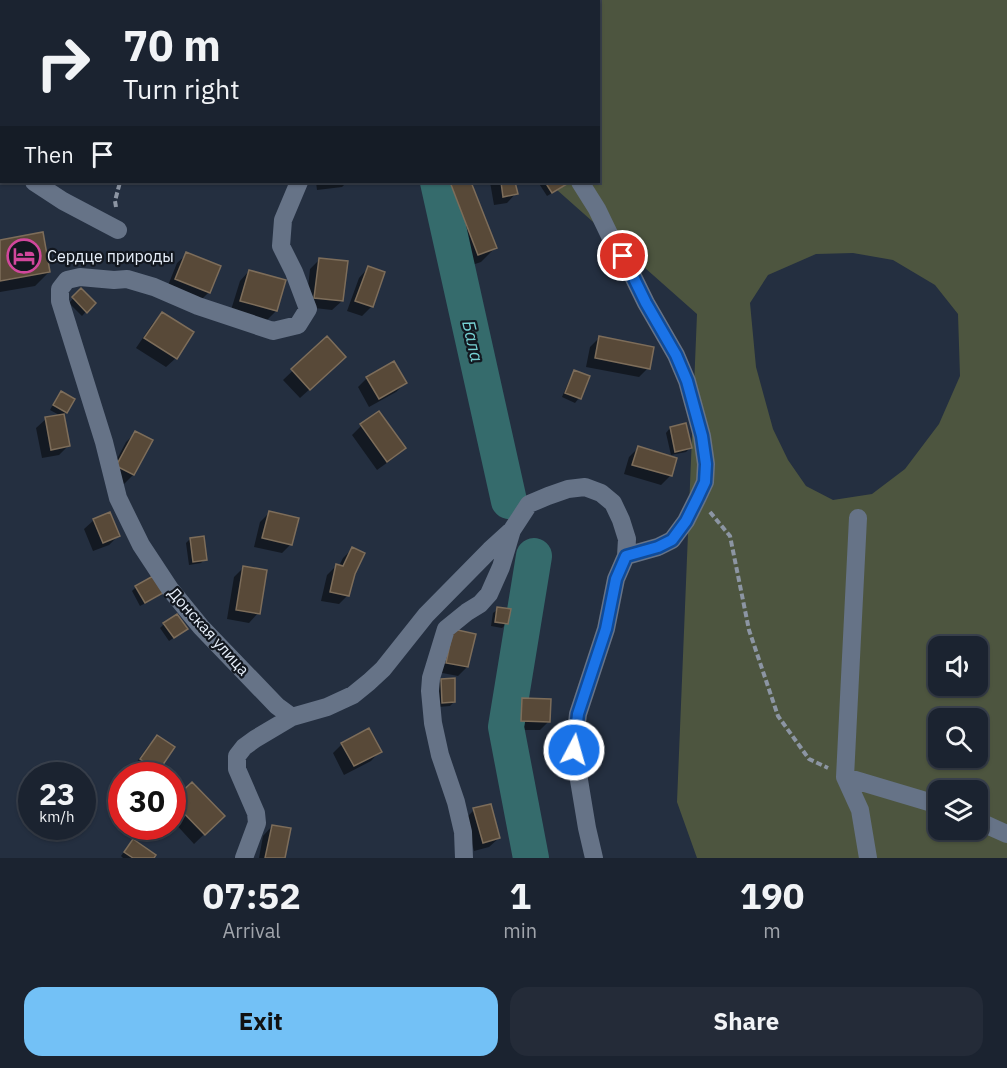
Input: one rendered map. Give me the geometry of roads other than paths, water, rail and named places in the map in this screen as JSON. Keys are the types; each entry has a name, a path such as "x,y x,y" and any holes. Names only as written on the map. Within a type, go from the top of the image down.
{"street":[{"path":"36,183 63,201 118,230"},
{"name":"Донская улица","path":"292,717 277,706 201,627 170,588 141,545 118,498 104,442 60,301 60,289 67,280 80,277 127,279 273,332 298,325 308,309 281,246 283,220 299,183"},
{"path":"580,183 597,209 676,355 687,381 702,436 706,464 705,482 686,521 672,540 658,547 626,556"},
{"path":"244,858 256,823 256,813 237,769 237,756 244,747 292,717 327,707 353,695 383,669 426,615 512,530 529,504 568,489 585,487 602,493 613,503 627,539 626,556 616,579 606,629 578,714 574,750 594,858"},
{"path":"858,518 845,777 860,810 868,858"},
{"path":"464,858 464,832 440,755 433,723 431,678 446,629 480,604 489,594 501,567 512,530"},
{"path":"845,777 928,801"},
{"path":"988,825 1007,834"}],"waterway":[{"name":"Бала","path":"438,183 509,501"},
{"name":"Бала","path":"531,858 506,727 534,556"}],"place":[{"name":"Сердце природы","path":"24,256"}]}
